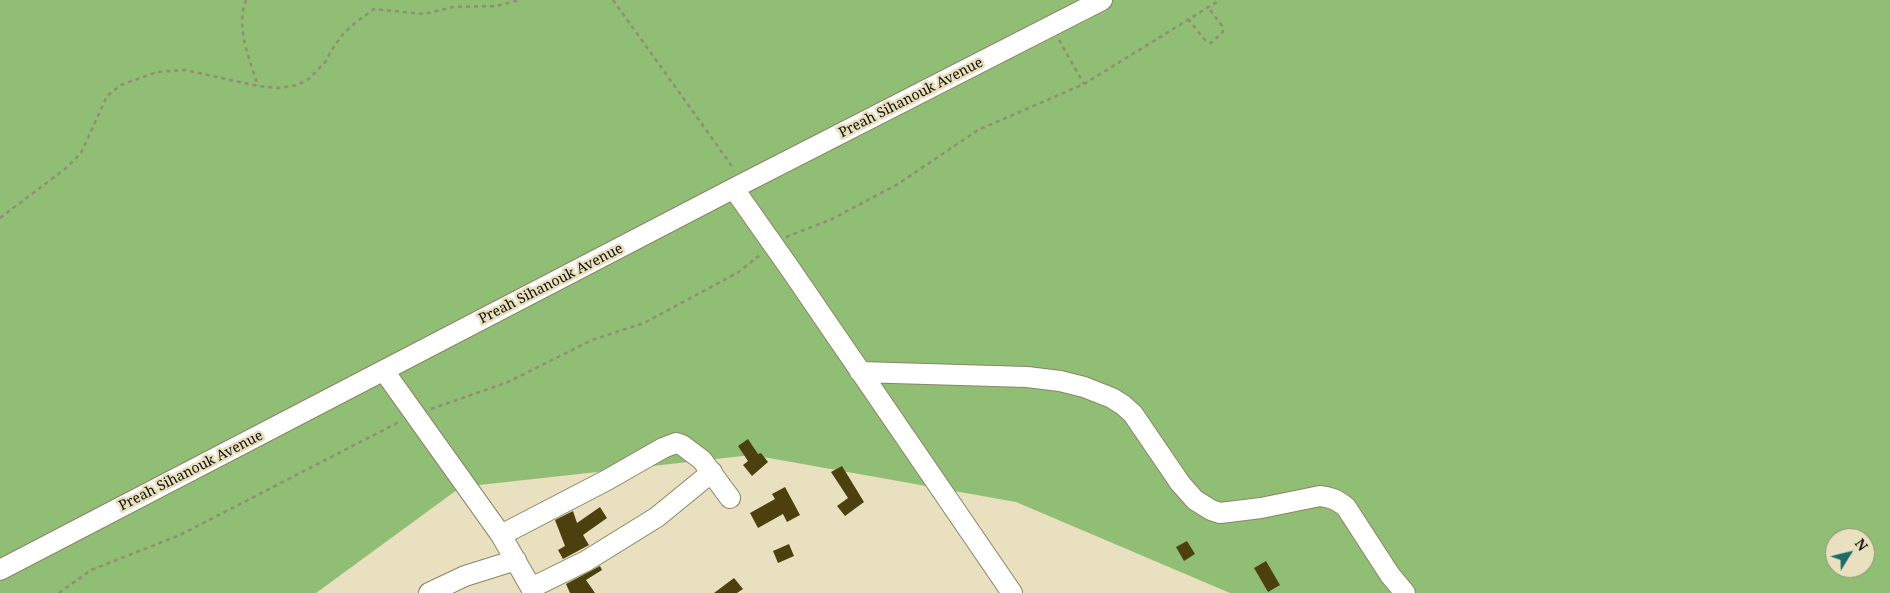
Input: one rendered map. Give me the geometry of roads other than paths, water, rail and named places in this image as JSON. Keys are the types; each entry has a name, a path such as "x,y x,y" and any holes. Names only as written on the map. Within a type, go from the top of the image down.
{"street":[{"name":"Preah Sihanouk Avenue","path":"0,570 739,186 1102,0"},
{"path":"739,186 772,243 1012,593"},
{"path":"384,371 501,535 533,590 586,561 657,517 712,472"},
{"path":"860,372 1027,377 1060,380 1102,394 1123,405 1133,414 1180,483 1195,500 1210,510 1220,512 1261,508 1320,496 1328,496 1338,501 1346,507 1390,576 1405,593"},
{"path":"501,535 552,510 672,444 682,445 702,460 730,498"},
{"path":"429,593 465,576 516,560"}]}
